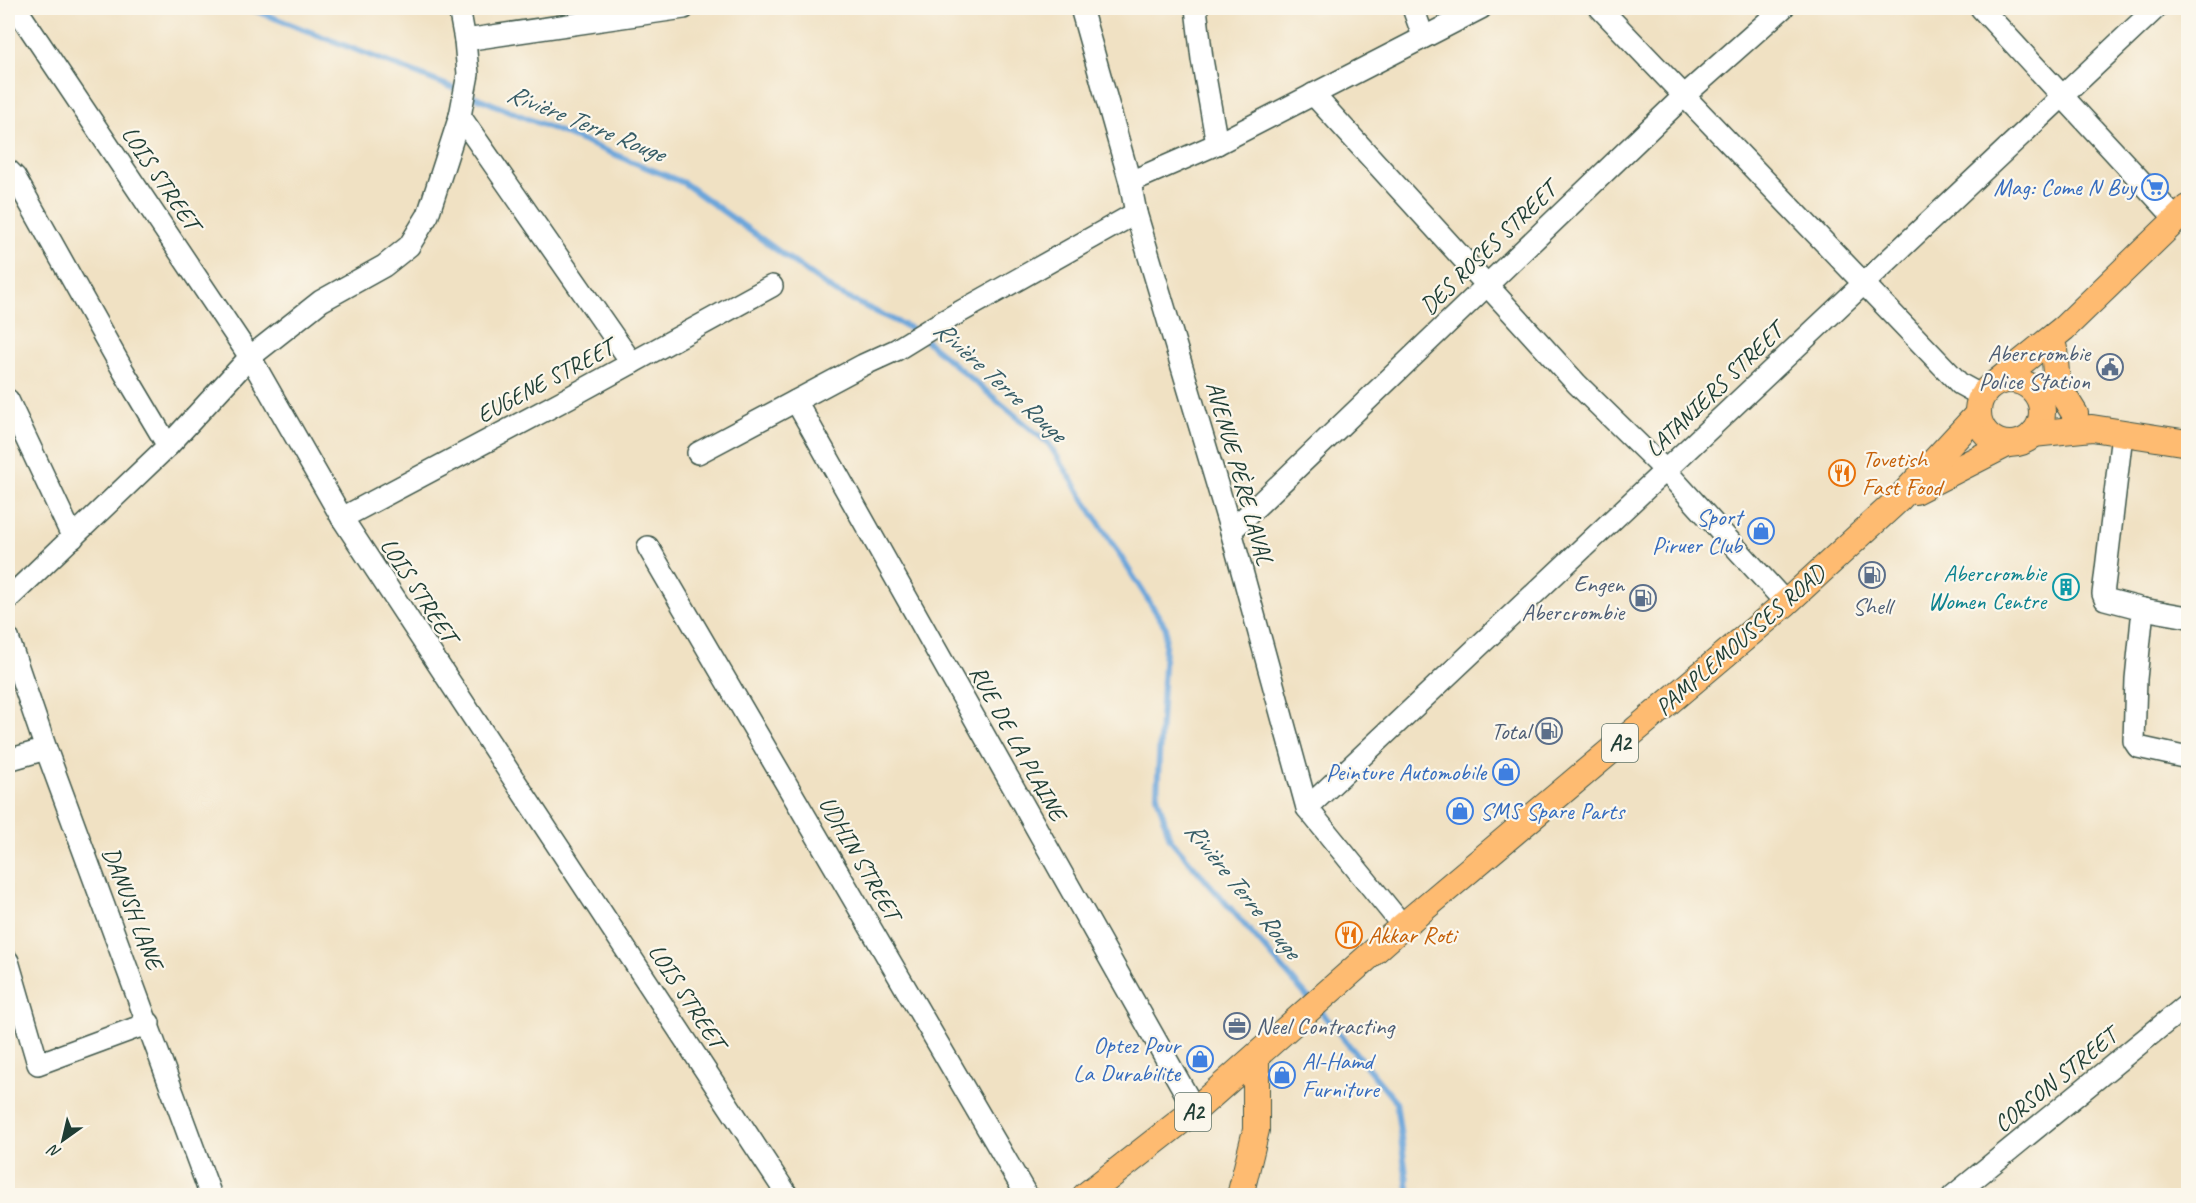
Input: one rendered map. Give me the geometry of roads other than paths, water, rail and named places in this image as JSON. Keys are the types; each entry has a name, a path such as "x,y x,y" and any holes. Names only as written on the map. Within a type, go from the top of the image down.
{"main road":[{"path":"2033,434 2042,418 2037,395 2059,339 2182,213"},
{"path":"2059,339 2057,385 2084,421"},
{"name":"PAMPLEMOUSSES ROAD","path":"1085,1196 1195,1110 1403,926 1786,603 1899,499 1985,397 2059,339"},
{"name":"A2","path":"1985,397 2013,380 2029,386 2037,395 2084,421 2122,434 2188,443"},
{"path":"1985,397 1984,431 1990,438 2007,444"},
{"name":"A2","path":"2007,444 2021,442 2033,434 2084,421"},
{"name":"PAMPLEMOUSSES ROAD","path":"1899,499 2007,444"},
{"path":"1240,1196 1256,1130 1256,1057"}],"street":[{"name":"LOIS STREET","path":"16,8 250,357 342,518 788,1196"},
{"path":"8,599 168,446 250,357 321,301 384,266 409,246 428,215 462,108 468,74 459,8"},
{"path":"465,40 684,8"},
{"name":"AVENUE PÈRE LAVAL","path":"1081,8 1130,183 1136,213 1232,531 1307,808 1403,926"},
{"path":"1196,8 1202,59 1217,144"},
{"path":"1413,8 1423,36"},
{"path":"1130,183 1217,144 1481,8"},
{"path":"1600,8 1960,384 1985,397"},
{"name":"DES ROSES STREET","path":"1232,531 1486,284 1685,96 1783,8"},
{"path":"1980,8 2062,94 2182,213"},
{"name":"LATANIERS STREET","path":"1307,808 1666,471 2062,94 2156,8"},
{"path":"1313,94 1577,384 1666,471 1786,603"},
{"path":"462,108 632,363"},
{"path":"8,170 15,177 123,372 168,446"},
{"path":"698,453 896,350 1136,213"},
{"name":"EUGENE STREET","path":"342,518 772,286"},
{"path":"8,400 73,538"},
{"name":"RUE DE LA PLAINE","path":"796,401 1195,1110"},
{"path":"2122,434 2103,594 2107,601 2188,617"},
{"name":"UDHIN STREET","path":"648,547 1027,1196"},
{"path":"2143,609 2136,680 2134,741 2138,747 2188,758"},
{"name":"DANUSH LANE","path":"8,638 46,749 211,1196"},
{"path":"8,760 46,749"},
{"path":"8,961 38,1064 149,1023"},
{"name":"CORSON STREET","path":"1963,1193 2188,1004"}],"waterway":[{"name":"Rivière Terre Rouge","path":"249,8 461,91 684,183 835,292 912,329 1049,444 1166,628 1157,795 1170,839 1311,1001"},
{"name":"Rivière Terre Rouge","path":"1318,1008 1396,1102 1409,1196"}],"place":[{"name":"Mag: Come N Buy","path":"2155,187"},
{"name":"Abercrombie Police Station","path":"2110,367"},
{"name":"Tovetish Fast Food","path":"1842,473"},
{"name":"Sport Piruer Club","path":"1761,531"},
{"name":"Shell","path":"1872,575"},
{"name":"Abercrombie Women Centre","path":"2066,587"},
{"name":"Engen Abercrombie","path":"1643,598"},
{"name":"Total","path":"1549,731"},
{"name":"Peinture Automobile","path":"1506,772"},
{"name":"SMS Spare Parts","path":"1460,811"},
{"name":"Akkar Roti","path":"1349,935"},
{"name":"Neel Contracting","path":"1237,1026"},
{"name":"Optez Pour La Durabilite","path":"1200,1059"},
{"name":"Al-Hamd Furniture","path":"1282,1075"}]}
